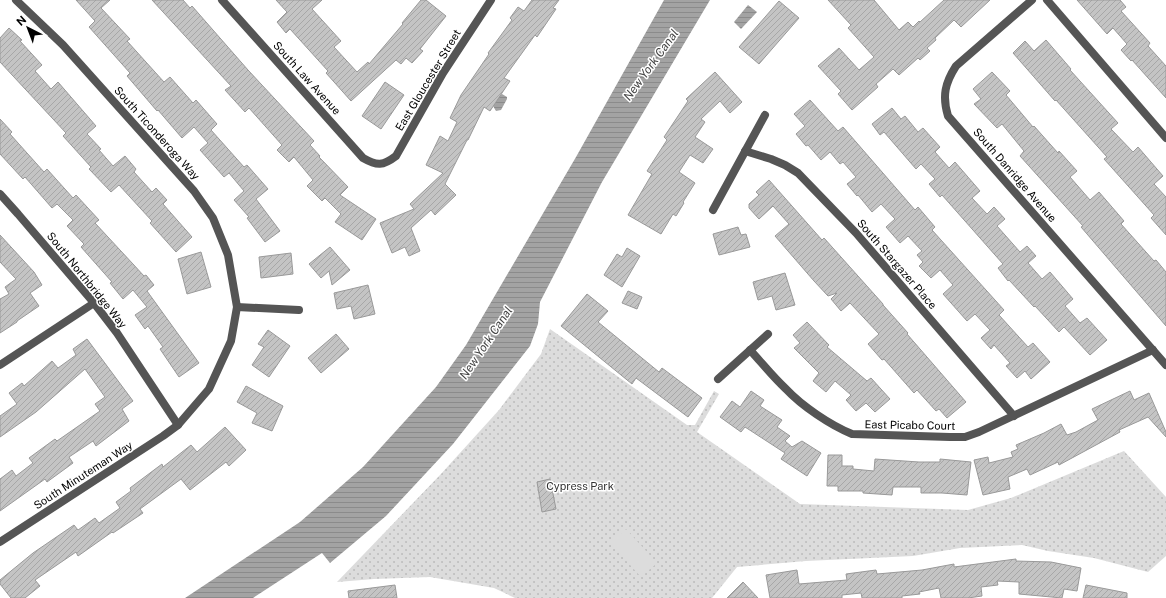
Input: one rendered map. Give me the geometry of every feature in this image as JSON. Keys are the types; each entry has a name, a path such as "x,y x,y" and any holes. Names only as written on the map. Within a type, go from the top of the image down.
{"street":[{"name":"South Ticonderoga Way","path":"16,0 63,45 194,191 213,218 228,255 236,307 231,341 209,388 178,425"},
{"name":"South Law Avenue","path":"222,0 363,158 371,163 380,165"},
{"name":"East Gloucester Street","path":"380,165 388,162 396,156 443,73 491,0"},
{"name":"South Danridge Avenue","path":"1032,0 956,66 948,79 945,94 944,104 948,116 1166,365"},
{"path":"1047,0 1166,138"},
{"path":"713,210 765,115"},
{"name":"South Stargazer Place","path":"745,151 778,162 798,174 856,233 1014,416"},
{"name":"South Northbridge Way","path":"0,194 94,303 117,333 178,425"},
{"path":"0,365 94,303"},
{"path":"236,307 299,310"},
{"path":"718,379 768,334"},
{"name":"East Picabo Court","path":"750,350 797,400 838,428 852,434 950,438 965,437 979,432 1153,350"},
{"name":"South Minuteman Way","path":"0,542 178,425"}],"green space":[{"name":"Cypress Park","path":"550,329 687,425 695,425 714,391 719,394 697,432 800,504 968,510 1011,498 1124,451 1166,497 1166,556 1148,572 1094,558 1048,551 1022,545 960,548 913,556 806,561 737,567 712,598 515,598 494,588 430,577 337,582 440,475 499,410 541,354"},
{"path":"626,529 657,563 641,577 610,543"}],"water":[{"name":"New York Canal","path":"664,0 710,0 602,182 540,302 538,324 530,346 453,444 386,516 330,563 322,553 253,598 185,598 300,522 363,467 436,387 466,345 576,157"},
{"path":"748,5 757,12 741,29 734,22"},
{"path":"502,94 507,97 507,99 501,110 496,111 493,106"}],"building":[{"path":"76,0 110,0 101,8 130,39 127,41 164,82 170,77 193,103 196,100 217,124 211,130 244,167 247,165 268,189 256,199 280,231 265,242 247,218 249,217 234,200 244,191 229,173 224,177 200,150 208,143 194,127 182,138 158,110 157,111 127,76 130,73 89,27 95,21"},
{"path":"152,0 183,0 190,8 192,6 248,70 314,141 310,145 320,156 319,157 348,187 340,195 376,219 362,240 335,222 341,214 325,198 322,201 307,186 313,180 294,157 289,162 277,150 282,145 249,108 245,112 225,90 231,86"},
{"path":"276,0 322,0 312,9 341,41 334,47 357,72 368,62 369,64 421,0 426,0 446,16 420,49 423,51 412,63 406,58 401,64 396,60 351,101 326,73 328,71 290,29 286,33 277,22 287,12"},
{"path":"532,0 559,0 553,8 556,9 537,37 535,35 504,78 510,81 490,111 484,107 445,184 456,195 435,215 431,210 411,228 420,251 409,256 405,247 392,253 380,223 414,209 410,204 443,173 426,165 440,136 448,141 457,122 450,118 461,95 489,54 488,53 512,20 510,18 518,7 524,11"},
{"path":"828,0 874,0 899,30 908,22 913,27 944,0 990,0 961,27 954,20 935,38 936,40 927,48 930,51 920,60 918,58 899,75 893,69 876,84 878,87 852,110 838,94 841,91 818,66 839,48 859,70 874,57 848,28 851,25"},
{"path":"1077,0 1120,0 1126,7 1121,11 1150,43 1148,46 1166,66 1166,98 1121,50 1127,44 1113,28 1107,34"},
{"path":"779,1 799,18 759,64 739,47"},
{"path":"9,28 22,40 20,41 42,65 35,71 51,89 58,82 96,126 87,134 101,149 99,150 113,166 125,156 136,169 134,172 152,192 156,188 167,200 163,204 192,237 176,252 150,223 152,221 119,185 111,192 89,169 91,167 63,136 66,133 0,62 0,38"},
{"path":"1046,40 1071,69 1070,70 1118,123 1111,129 1133,152 1138,147 1163,176 1154,184 1166,197 1166,235 1151,218 1154,215 1104,159 1107,157 1013,53 1025,41 1034,51"},
{"path":"715,72 742,102 730,113 720,101 701,119 705,122 695,137 713,149 703,163 690,155 679,172 695,183 676,216 673,214 661,234 628,215 652,174 647,171 667,140 664,137 688,101 686,99"},
{"path":"992,72 1010,91 1006,95 1033,127 1034,126 1058,153 1059,151 1077,171 1070,177 1090,200 1099,192 1124,221 1121,224 1154,261 1156,260 1166,272 1166,326 1081,227 1083,226 1020,156 1024,151 1002,124 997,128 974,104 981,99 973,89"},
{"path":"385,82 404,95 381,129 362,116"},
{"path":"810,100 838,131 843,127 915,210 918,207 935,227 932,230 1004,310 999,315 1028,347 1033,343 1050,362 1031,379 1025,371 1017,378 1006,366 1010,363 994,345 991,349 981,338 990,330 975,314 967,321 943,294 953,285 940,270 931,278 919,266 923,262 917,255 922,251 908,236 900,243 886,227 895,219 881,204 872,212 858,195 857,196 847,184 856,177 843,162 840,164 830,152 821,160 796,134 805,126 794,114"},
{"path":"892,108 901,119 905,116 918,132 923,128 940,147 935,152 949,168 955,162 980,191 972,198 987,214 994,207 1005,219 997,226 1020,252 1027,246 1036,256 1028,263 1042,279 1050,272 1073,299 1065,306 1080,323 1087,318 1107,340 1090,355 1064,327 1059,332 1009,280 1008,281 998,268 1003,264 942,195 940,197 929,184 935,179 921,164 916,169 884,132 880,135 872,124"},
{"path":"0,119 12,132 10,134 44,172 47,169 73,198 76,195 99,220 95,223 144,276 146,275 154,285 147,291 199,363 179,377 160,349 163,347 148,326 145,329 135,315 147,307 133,290 123,299 110,283 112,282 81,247 84,244 67,226 73,220 57,204 52,208 25,177 23,179 0,154"},
{"path":"769,180 822,240 824,238 883,304 966,402 947,418 939,409 936,411 917,390 914,393 884,359 882,360 868,344 879,334 850,303 841,311 831,299 837,293 828,296 775,236 789,224 773,206 759,219 749,208 749,204 759,195 756,192"},
{"path":"738,227 741,235 746,234 750,247 719,255 713,234"},
{"path":"0,235 34,272 42,285 30,293 39,306 0,333 0,299 9,294 5,287 16,279 0,262"},
{"path":"330,247 350,270 332,285 329,271 321,278 309,264"},
{"path":"627,248 640,256 622,287 604,275 617,254 622,257"},
{"path":"201,252 211,287 187,294 178,259"},
{"path":"291,253 293,274 261,278 259,257"},
{"path":"785,273 795,305 776,310 772,296 758,300 753,282"},
{"path":"368,285 375,314 354,319 351,306 337,309 334,293"},
{"path":"628,291 642,297 637,309 622,303"},
{"path":"587,294 608,311 598,322 659,372 662,368 702,398 688,417 636,378 632,384 561,326"},
{"path":"807,322 829,345 827,347 867,381 871,378 890,399 875,412 866,403 856,411 846,400 851,395 835,381 826,392 813,381 819,373 794,348 800,343 793,335"},
{"path":"268,330 290,346 269,377 252,365 264,347 258,344"},
{"path":"336,334 349,349 321,373 308,358"},
{"path":"87,339 133,401 122,409 129,421 96,446 93,441 69,457 73,463 47,482 45,479 0,511 0,479 12,470 16,476 33,463 29,458 55,439 57,441 100,411 95,404 105,397 85,369 36,412 0,437 0,416 17,404 9,393 22,383 24,386 52,361 58,368 76,355 73,349"},
{"path":"246,386 283,406 272,431 252,423 257,413 237,402"},
{"path":"751,391 764,400 760,406 782,420 777,427 790,436 785,441 792,447 802,441 821,453 807,476 781,459 785,453 745,427 741,432 720,417 732,401 740,407"},
{"path":"1130,391 1134,400 1149,393 1166,432 1166,437 1148,417 1119,430 1120,432 1059,465 1058,462 1030,475 1027,469 1008,477 1010,489 983,495 974,460 988,457 989,463 1013,457 1011,452 1018,449 1016,445 1061,424 1067,435 1076,432 1098,420 1092,409"},
{"path":"225,427 246,450 229,466 226,462 190,490 181,479 140,509 143,513 113,533 112,532 78,556 76,552 35,580 40,586 25,598 11,598 0,584 0,580 33,553 74,525 78,530 95,518 99,523 120,508 116,502 131,491 130,488 162,464 163,467 191,445 197,452"},
{"path":"828,455 842,455 842,466 853,466 853,469 874,471 875,459 940,462 940,459 971,462 967,495 921,493 921,487 893,487 892,495 863,493 863,491 838,491 838,486 827,486"},
{"path":"550,479 556,509 542,512 537,482"},
{"path":"1016,559 1016,561 1051,562 1081,568 1077,591 1064,589 1062,598 1019,594 1019,582 997,581 998,585 981,587 982,596 968,598 941,598 939,588 919,592 920,594 902,596 902,598 862,598 861,593 842,595 842,598 770,598 766,575 797,570 799,584 847,580 846,574 876,570 877,574 922,570 954,564 954,567"},
{"path":"743,582 758,598 727,598"},
{"path":"395,585 397,598 349,598 348,591"},
{"path":"1086,585 1127,593 1127,598 1083,598"}]}
